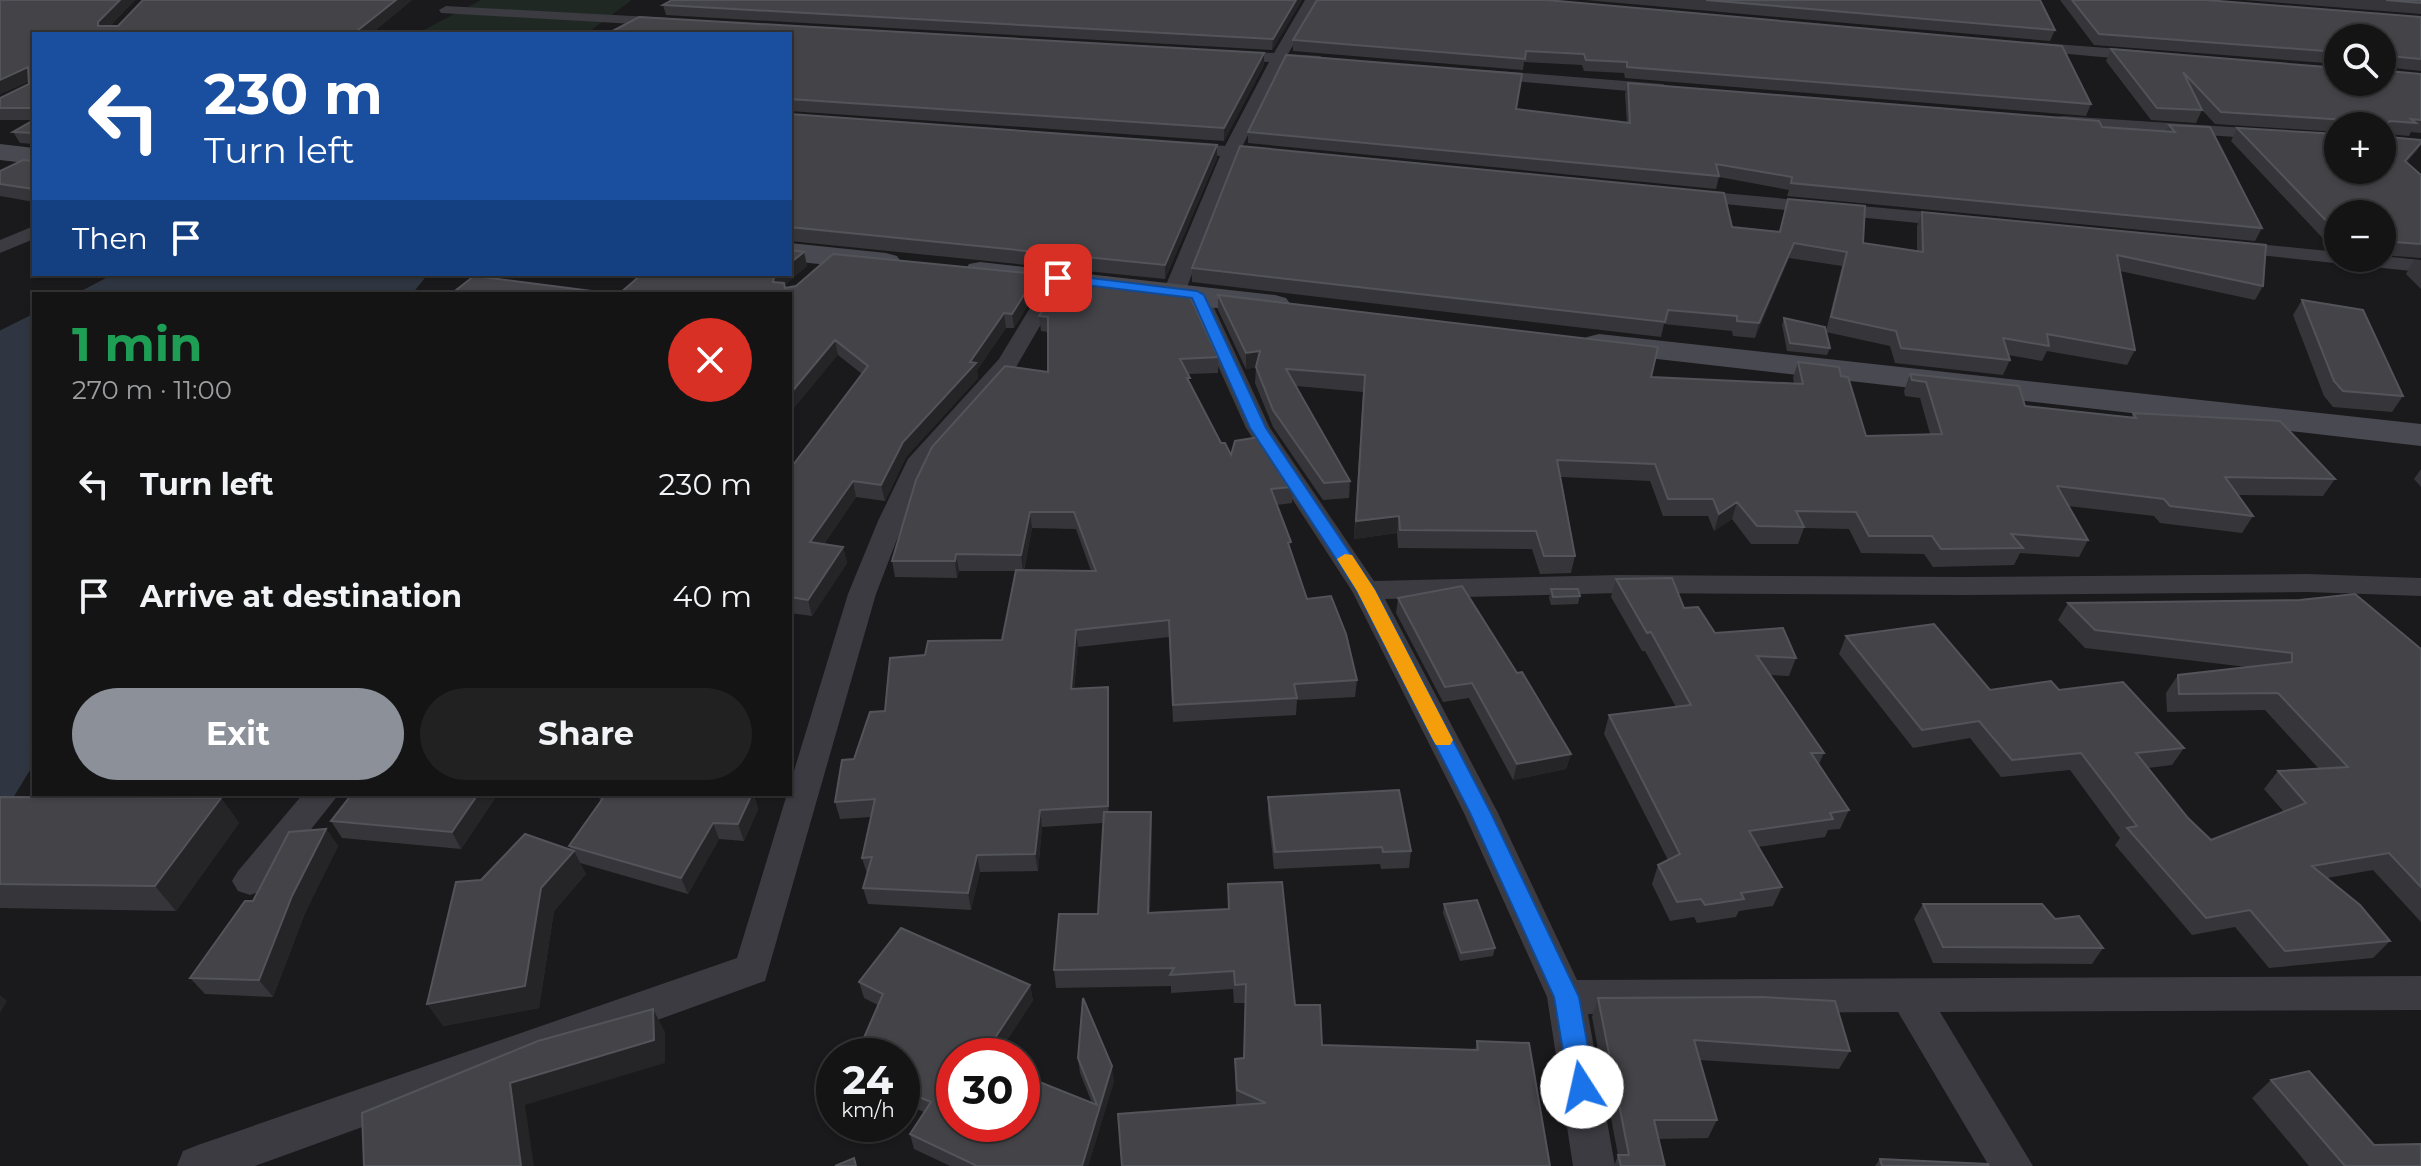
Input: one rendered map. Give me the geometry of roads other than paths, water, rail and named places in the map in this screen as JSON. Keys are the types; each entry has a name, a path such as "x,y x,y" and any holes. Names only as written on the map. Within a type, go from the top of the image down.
{"street":[{"path":"1312,0 1277,58 1229,150 1186,294 1258,428 1366,590 1481,813 1566,997 1594,1166"},
{"path":"446,10 681,23"},
{"path":"2009,46 2166,58"},
{"path":"1214,54 1340,63"},
{"path":"1466,73 1687,91"},
{"path":"2042,120 2324,138"},
{"path":"1156,145 1290,156"},
{"path":"0,152 32,156"},
{"path":"1672,194 1978,222"},
{"path":"0,247 32,233"},
{"path":"2204,245 2324,257"},
{"path":"811,261 938,267 1058,278 1303,308"},
{"path":"2396,264 2421,266"},
{"path":"198,1166 752,969 862,594 891,521 921,459 1008,362 1058,278"},
{"path":"1563,340 2421,435"},
{"path":"1366,590 1619,584 1965,586 2307,583 2421,587"},
{"path":"250,881 320,796"},
{"path":"1566,997 2421,993"},
{"path":"1908,995 2012,1166"}],"waterway":[{"path":"88,292 118,276"},
{"path":"0,335 32,319"},
{"path":"0,807 32,754"}]}
